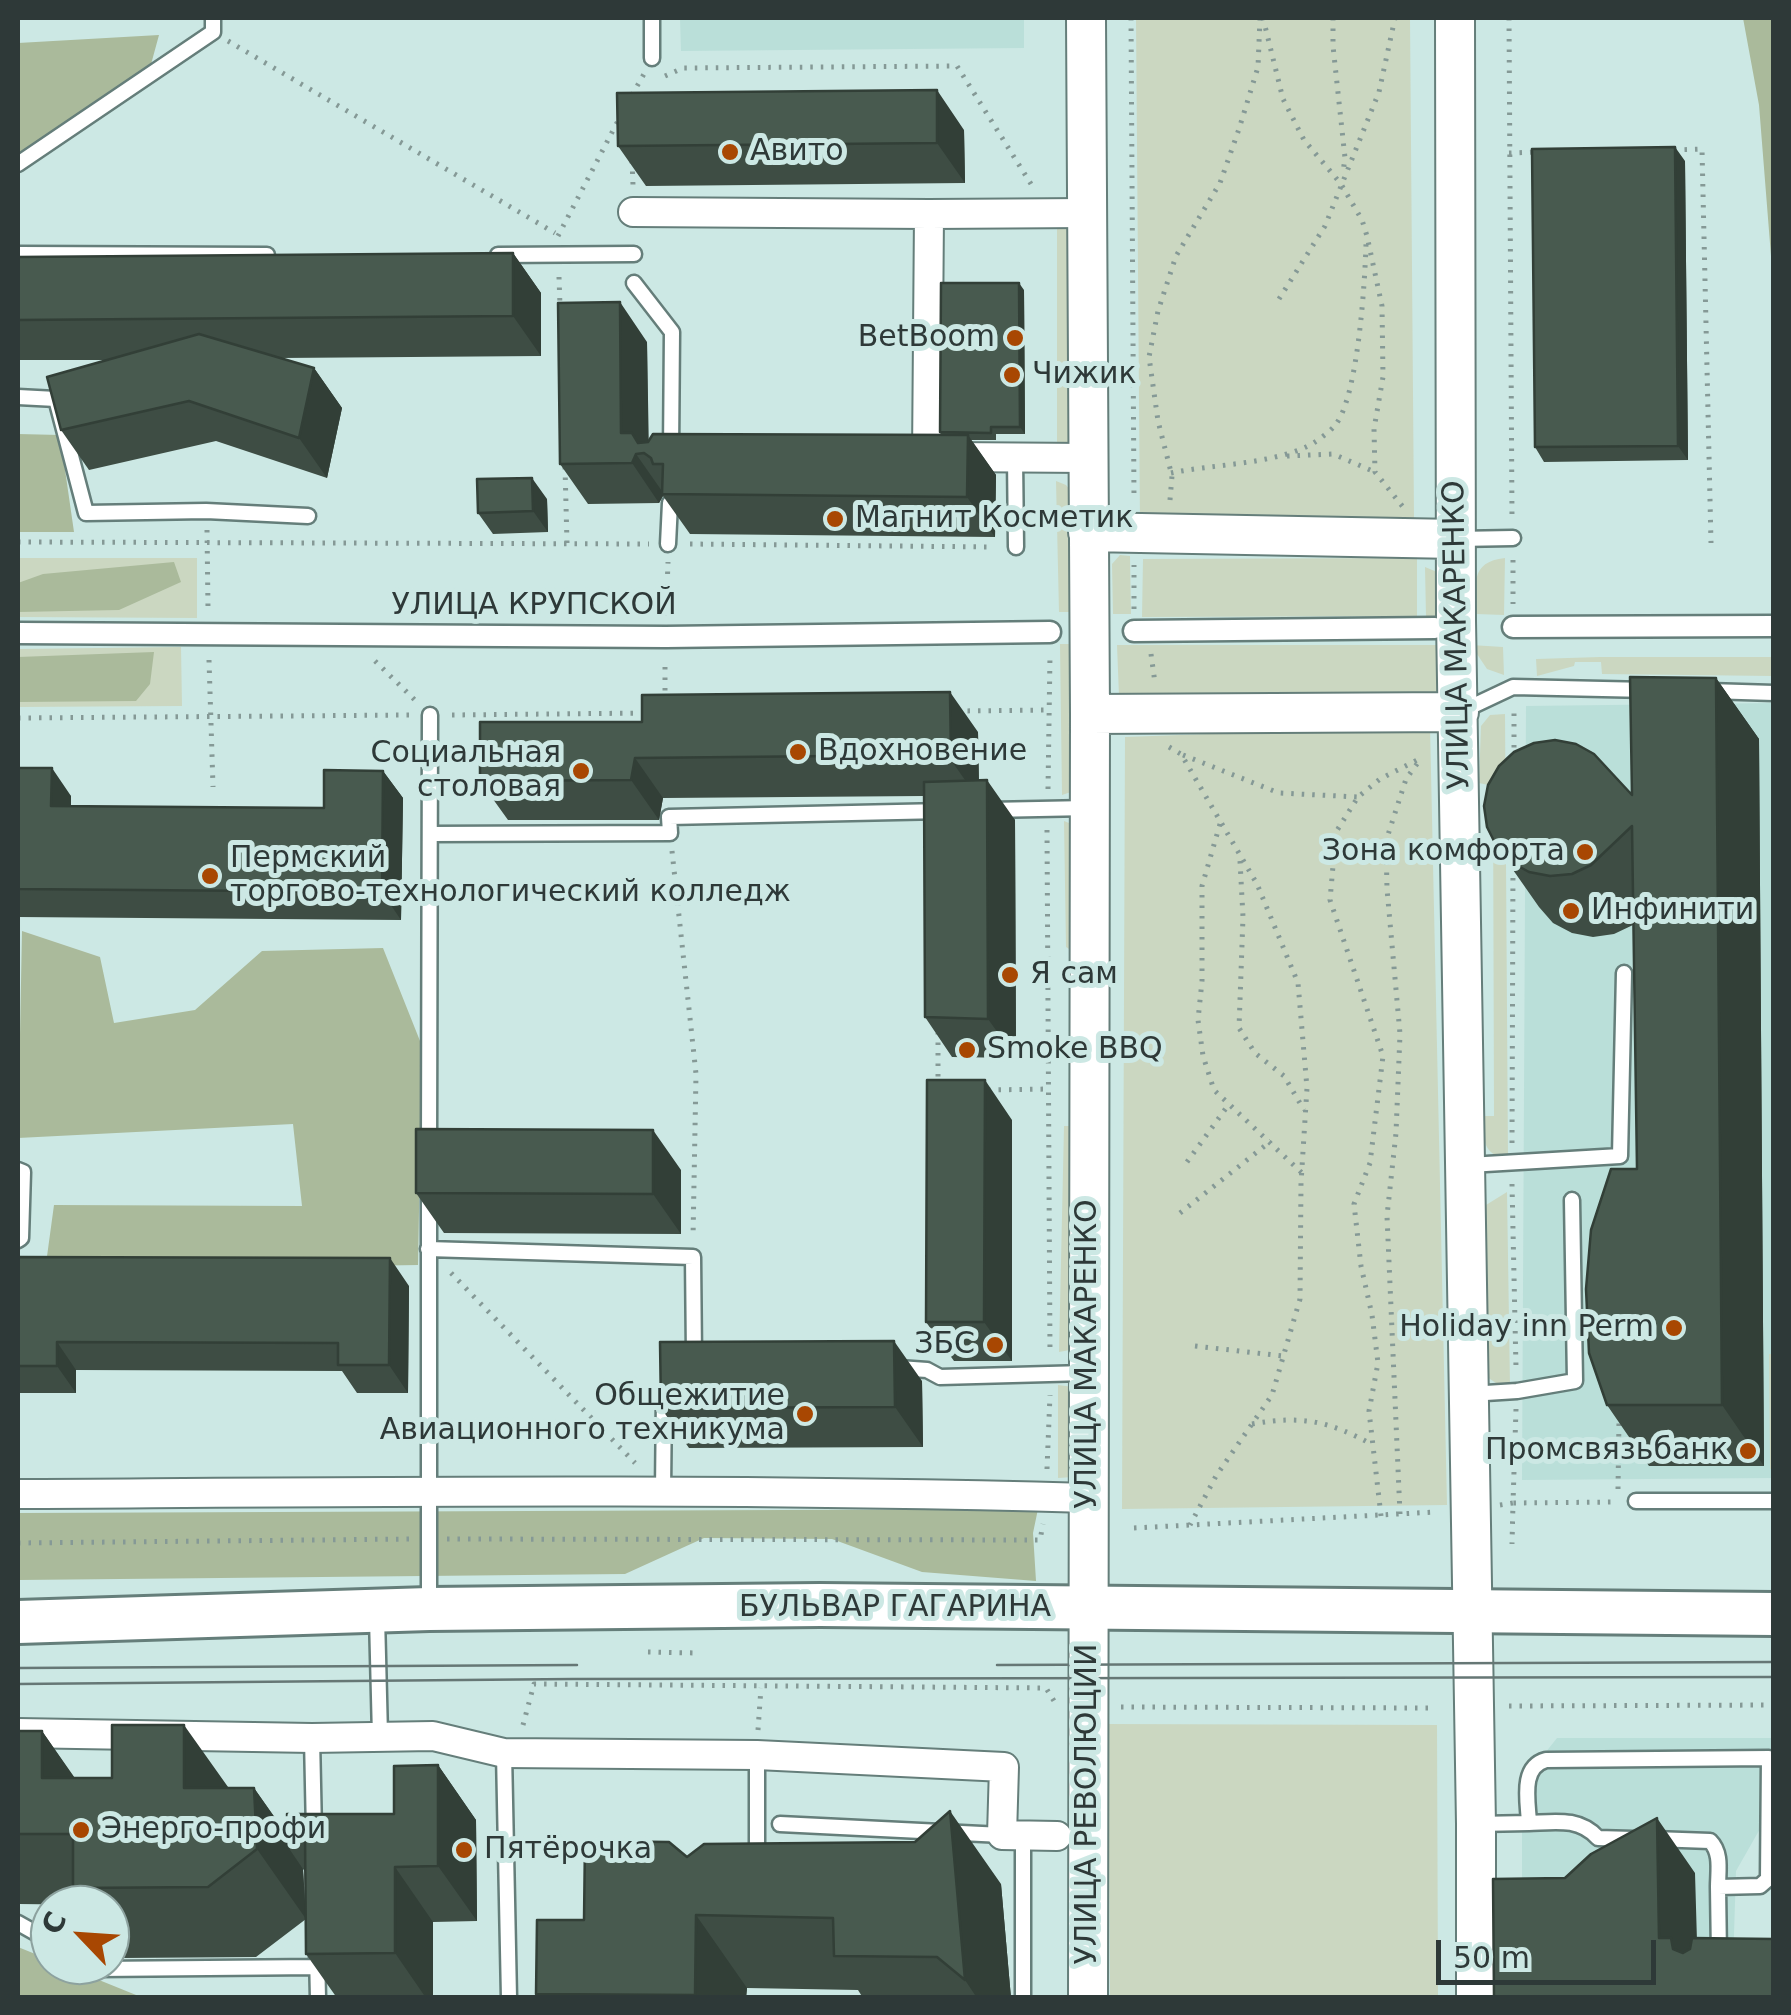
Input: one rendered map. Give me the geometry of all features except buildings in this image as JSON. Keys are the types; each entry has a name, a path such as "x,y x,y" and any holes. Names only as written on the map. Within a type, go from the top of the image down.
{"main road":[{"name":"УЛИЦА МАКАРЕНКО","path":"1086,18 1089,808 1069,1374 1088,1498 1090,1610"},
{"name":"УЛИЦА МАКАРЕНКО","path":"1455,18 1456,539 1442,712 1463,1165 1472,1613"},
{"path":"1088,532 1456,539"},
{"path":"1090,714 1442,712"},
{"name":"БУЛЬВАР ГАГАРИНА","path":"18,1622 377,1611 820,1605 1774,1614"},
{"name":"УЛИЦА РЕВОЛЮЦИИ","path":"1088,1998 1090,1610"},
{"path":"1472,1613 1476,1998"}],"street":[{"path":"633,212 1087,213"},
{"path":"929,214 917,457 1089,458"},
{"path":"1513,627 1774,626"},
{"path":"1141,631 1435,628"},
{"name":"УЛИЦА КРУПСКОЙ","path":"18,633 666,637 1050,632"},
{"path":"18,1494 663,1491 1088,1498"},
{"path":"18,1733 433,1736 509,1753 756,1756 1004,1767 1012,1836 1056,1836"}],"lane":[{"path":"652,18 652,58"},
{"path":"18,164 213,25"},
{"path":"18,254 288,255"},
{"path":"481,255 634,254"},
{"path":"634,283 672,332 677,461"},
{"path":"18,397 56,399 86,513 206,511 308,516"},
{"path":"1015,458 1016,548"},
{"path":"668,544 670,504"},
{"path":"1456,539 1512,538"},
{"path":"1442,712 1513,687 1664,690"},
{"path":"1700,691 1774,693"},
{"path":"429,1150 430,715"},
{"path":"976,810 1089,808"},
{"path":"431,834 670,833 669,817 958,810"},
{"path":"1463,1165 1620,1156 1624,973"},
{"path":"18,1170 23,1172 18,1240"},
{"path":"429,1170 430,1610"},
{"path":"1469,1394 1575,1382 1572,1200"},
{"path":"428,1249 693,1258 684,1367"},
{"path":"663,1491 664,1386 684,1367 714,1359"},
{"path":"888,1368 927,1370 940,1377 1069,1374"},
{"path":"1636,1502 1774,1501"},
{"path":"377,1611 380,1736"},
{"path":"312,1738 315,1853"},
{"path":"509,1753 509,1998"},
{"path":"1528,1823 1528,1779 1536,1763 1771,1755 1768,1879 1760,1886 1718,1887"},
{"path":"756,1756 757,1869"},
{"path":"1476,1824 1574,1822 1584,1824 1598,1838 1607,1840 1710,1841 1716,1848 1720,1979"},
{"path":"780,1824 1012,1836 1022,1998"},
{"path":"317,1929 318,1998"},
{"path":"130,1970 318,1967"}],"path":[{"path":"1131,18 1134,499"},
{"path":"1262,18 1283,98 1304,140 1341,184 1367,236 1382,306 1383,377 1374,430 1375,472"},
{"path":"1169,506 1170,473 1148,358 1176,256 1220,183 1239,129 1258,67 1262,18"},
{"path":"1333,18 1344,158 1341,184"},
{"path":"1279,299 1324,226 1378,92 1395,18"},
{"path":"1509,18 1513,627"},
{"path":"213,25 558,235"},
{"path":"631,97 652,58"},
{"path":"642,76 669,76 683,68 957,66 1050,214"},
{"path":"560,313 558,235 622,114"},
{"path":"1663,150 1702,149 1711,542"},
{"path":"1508,153 1547,152"},
{"path":"632,154 633,212"},
{"path":"1281,456 1310,446 1336,424 1347,398 1364,302 1367,236"},
{"path":"1170,473 1281,456 1333,454 1375,472 1412,515"},
{"path":"565,467 567,544"},
{"path":"18,542 1016,548"},
{"path":"1134,556 1141,631 1156,692"},
{"path":"1047,1478 1069,1374 1050,1089 1050,632"},
{"path":"350,636 430,715"},
{"path":"1514,706 1514,766"},
{"path":"953,711 1049,710"},
{"path":"1400,1514 1387,1216 1396,1133 1400,1034 1386,841 1406,779 1423,756 1442,712"},
{"path":"18,718 664,713"},
{"path":"1161,741 1238,780 1279,794 1358,797"},
{"path":"1181,754 1257,884 1298,983 1306,1088 1300,1299 1272,1395 1216,1476 1190,1525"},
{"path":"1381,1516 1369,1412 1378,1362 1354,1204 1370,1163 1383,1056 1330,900 1336,832 1358,797 1380,779 1423,756"},
{"path":"1220,824 1202,886 1198,1020 1203,1056 1214,1090 1302,1174"},
{"path":"670,833 696,1074 693,1258"},
{"path":"1512,1544 1516,1391 1513,845"},
{"path":"1240,856 1243,917 1238,1028 1255,1053 1284,1076 1305,1113"},
{"path":"938,1019 938,1090"},
{"path":"975,1090 1050,1089"},
{"path":"1188,1162 1230,1104"},
{"path":"1180,1212 1271,1142"},
{"path":"428,1249 638,1466"},
{"path":"927,1370 930,1310"},
{"path":"1195,1346 1283,1356"},
{"path":"1487,1506 1618,1502 1620,1406"},
{"path":"1252,1424 1282,1419 1321,1421 1373,1445"},
{"path":"1134,1528 1436,1512"},
{"path":"18,1543 1040,1540"},
{"path":"648,1652 698,1653"},
{"path":"509,1753 534,1684 1046,1688"},
{"path":"756,1756 761,1688"},
{"path":"1509,1706 1774,1705"},
{"path":"1118,1707 1428,1708"}],"shaded area":[{"path":"680,18 1024,18 1024,48 681,51"},
{"path":"1136,18 1410,18 1414,519 1140,524"},
{"path":"1743,18 1773,18 1773,256 1759,105"},
{"path":"159,35 150,68 18,158 18,43"},
{"path":"1069,221 1072,444 1057,451 1057,222"},
{"path":"18,434 60,435 74,532 18,532"},
{"path":"1056,481 1074,495 1074,612 1059,612"},
{"path":"1120,555 1130,556 1131,614 1113,614 1112,564"},
{"path":"18,558 197,558 197,618 18,617"},
{"path":"1417,558 1417,616 1142,617 1143,559"},
{"path":"1505,558 1504,615 1476,614 1480,570 1493,560"},
{"path":"174,562 181,582 119,610 18,612 18,583 43,574"},
{"path":"1425,567 1437,572 1438,616 1426,616"},
{"path":"1060,644 1077,644 1074,791 1062,795"},
{"path":"1117,645 1438,645 1438,696 1119,696"},
{"path":"1471,645 1503,647 1504,675 1487,669"},
{"path":"181,647 182,706 18,707 18,649"},
{"path":"154,652 150,684 136,701 18,702 18,657"},
{"path":"1773,657 1773,676 1602,674 1601,662 1575,662 1574,666 1537,676 1536,659"},
{"path":"1773,703 1773,1478 1522,1480 1526,706"},
{"path":"1505,714 1508,1159 1493,1154 1483,1131 1483,1116 1494,1116 1493,786 1479,783 1481,726 1490,715"},
{"path":"1430,726 1447,1505 1122,1509 1125,737"},
{"path":"1064,821 1074,825 1081,888 1069,949 1066,947"},
{"path":"22,931 100,957 114,1023 195,1010 262,951 383,948 422,1046 418,1265 45,1271 54,1205 302,1206 293,1124 18,1138"},
{"path":"1064,1126 1070,1126 1083,1189 1075,1349 1059,1352"},
{"path":"1507,1192 1510,1386 1499,1385 1487,1377 1486,1364 1484,1211 1486,1205"},
{"path":"1769,1354 1774,1354 1773,1469 1770,1469"},
{"path":"1058,1385 1073,1387 1073,1477 1058,1478"},
{"path":"1038,1509 1033,1533 1036,1581 922,1572 832,1539 704,1538 625,1574 19,1580 18,1513"},
{"path":"1108,1724 1437,1725 1438,1997 1110,1997"},
{"path":"1557,1738 1773,1738 1773,1806 1736,1871 1732,1997 1522,1997 1522,1782"},
{"path":"18,1947 30,1952 30,1985 111,1985 141,1997 18,1997"}],"tram line":[{"path":"997,1665 1774,1662"},
{"path":"18,1668 577,1665"},
{"path":"18,1684 1774,1677"}],"place":[{"name":"Авито","path":"730,152"},
{"name":"BetBoom","path":"1015,338"},
{"name":"Чижик","path":"1012,375"},
{"name":"Магнит Косметик","path":"835,519"},
{"name":"Вдохновение","path":"798,752"},
{"name":"Социальная столовая","path":"581,771"},
{"name":"Зона комфорта","path":"1585,852"},
{"name":"Пермский торгово-технологический колледж","path":"210,876"},
{"name":"Инфинити","path":"1571,911"},
{"name":"Я сам","path":"1010,975"},
{"name":"Smoke BBQ","path":"967,1050"},
{"name":"Holiday inn Perm","path":"1674,1328"},
{"name":"ЗБС","path":"995,1345"},
{"name":"Общежитие Авиационного техникума","path":"805,1414"},
{"name":"Промсвязьбанк","path":"1748,1451"},
{"name":"Энерго-профи","path":"81,1830"},
{"name":"Пятёрочка","path":"464,1850"}]}
